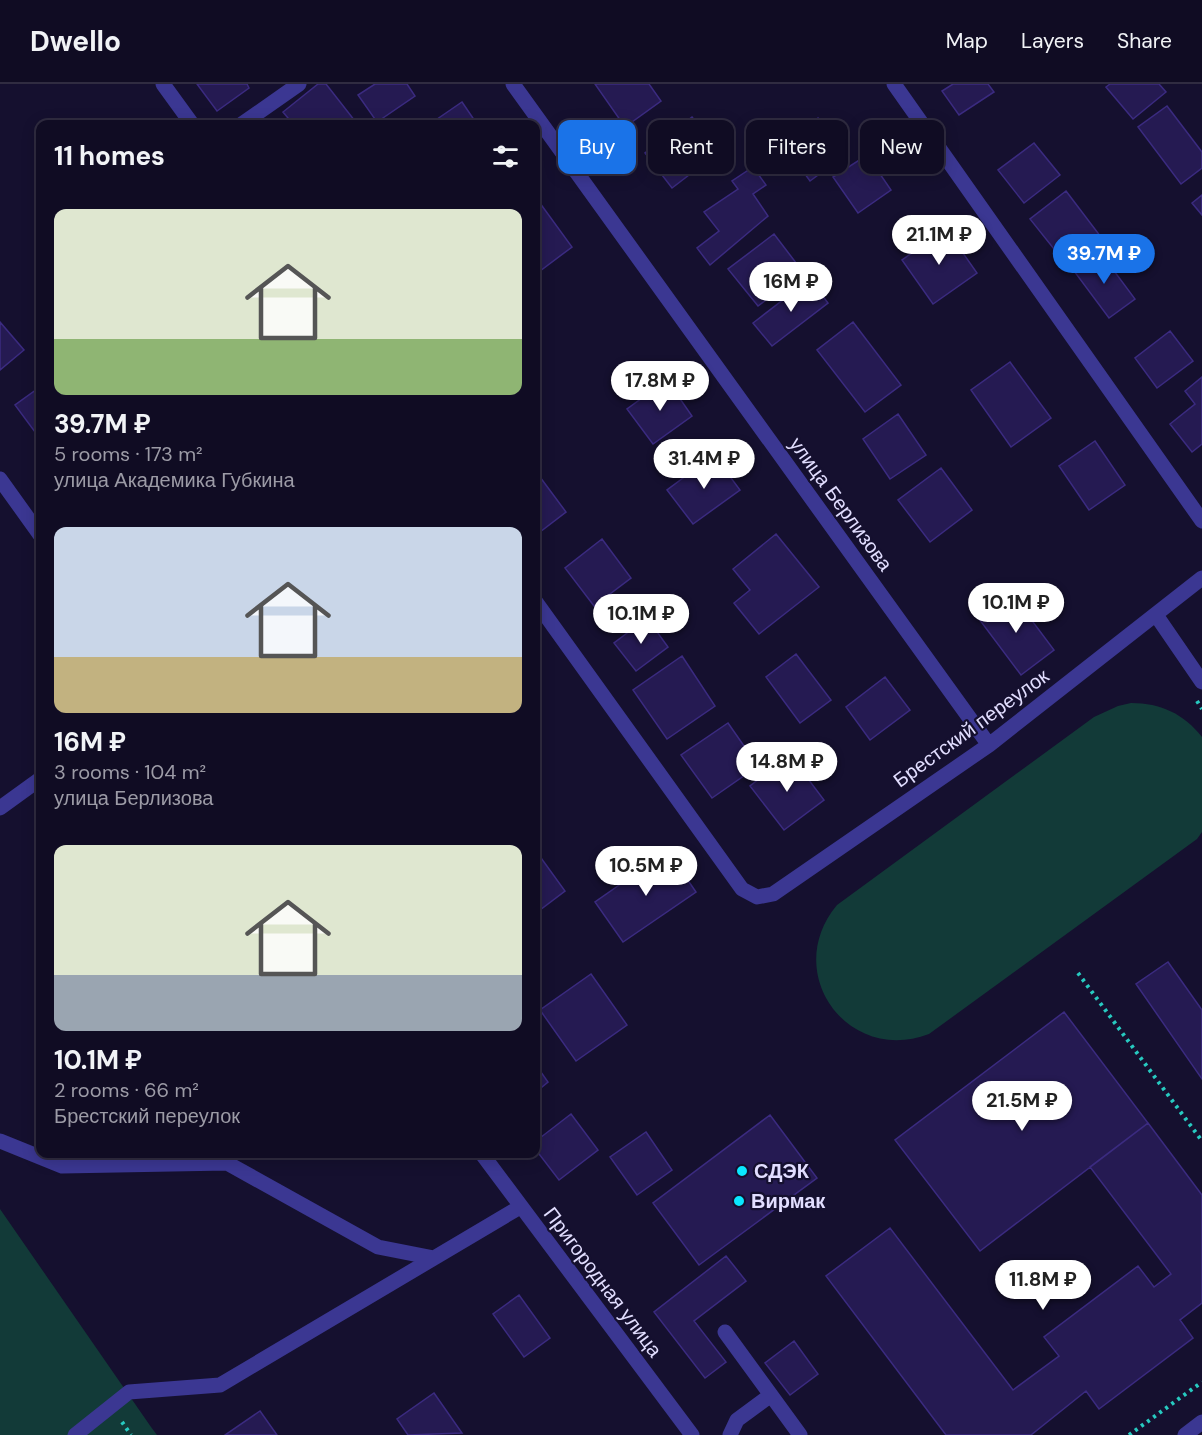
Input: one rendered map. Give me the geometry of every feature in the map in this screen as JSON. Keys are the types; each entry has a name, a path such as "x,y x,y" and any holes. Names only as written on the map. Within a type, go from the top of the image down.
{"street":[{"path":"163,84 189,120"},
{"path":"248,120 298,84"},
{"name":"улица Берлизова","path":"513,84 539,120"},
{"path":"894,84 1202,521"},
{"name":"улица Берлизова","path":"540,121 989,745"},
{"path":"0,479 36,530"},
{"name":"Брестский переулок","path":"540,608 742,889 757,897 773,894 989,745 1202,578"},
{"path":"1156,615 1202,682"},
{"path":"0,808 36,782"},
{"path":"0,1141 36,1156"},
{"path":"42,1158 62,1166 227,1163 378,1247 434,1258"},
{"name":"Пригородная улица","path":"485,1158 692,1435"},
{"path":"75,1435 129,1392 220,1385 520,1207"},
{"path":"725,1332 800,1435"},
{"path":"730,1435 737,1420 771,1395"},
{"path":"1185,1435 1202,1422"}],"path":[{"path":"1078,973 1202,1141"},
{"path":"1129,1435 1202,1382"}],"green space":[{"path":"1131,703 1152,705 1171,711 1188,722 1202,737 1202,832 1197,839 929,1034 899,1040 872,1036 849,1024 831,1006 820,983 816,958 822,931 837,905 1094,717"},
{"path":"0,1209 151,1427 157,1435 0,1435"}],"building":[{"path":"197,84 247,84 249,88 217,111"},
{"path":"318,84 326,84 354,120 290,120 283,112"},
{"path":"375,84 407,84 415,96 380,120 376,120 358,95"},
{"path":"595,84 649,84 661,101 635,120 620,120"},
{"path":"953,84 988,84 994,92 959,115 942,91"},
{"path":"1110,84 1159,84 1166,92 1133,119 1106,87"},
{"path":"462,102 474,120 436,120"},
{"path":"1167,106 1202,152 1202,168 1181,184 1138,127"},
{"path":"1034,143 1060,175 1024,203 998,170"},
{"path":"860,160 860,174 880,174 891,190 858,213 833,177 838,174 848,174 848,167"},
{"path":"746,172 746,174 758,174 766,185 753,194 768,216 710,265 697,248 719,231 704,212 738,189 732,181"},
{"path":"661,174 690,174 672,188"},
{"path":"805,174 819,174 810,181"},
{"path":"1066,191 1101,237 1066,264 1030,219"},
{"path":"1202,195 1202,215 1192,203"},
{"path":"540,203 572,247 540,271"},
{"path":"946,229 977,273 933,304 902,260"},
{"path":"774,234 803,272 758,306 728,269"},
{"path":"1100,252 1135,299 1109,318 1074,271"},
{"path":"810,279 828,303 772,346 753,323"},
{"path":"0,322 24,350 0,370"},
{"path":"853,322 901,385 865,412 817,350"},
{"path":"1170,331 1193,361 1157,388 1135,358"},
{"path":"1010,362 1051,418 1011,447 971,390"},
{"path":"1202,377 1202,444 1192,452 1170,424 1195,404 1185,391"},
{"path":"667,380 692,416 653,444 627,409"},
{"path":"36,390 35,432 15,405"},
{"path":"898,414 926,455 890,479 863,439"},
{"path":"1095,441 1125,485 1089,510 1059,466"},
{"path":"714,455 740,490 693,524 667,490"},
{"path":"941,468 972,510 930,542 898,500"},
{"path":"540,477 566,512 540,532"},
{"path":"776,534 819,587 759,634 734,603 750,590 733,569"},
{"path":"602,539 631,578 594,606 565,568"},
{"path":"1012,594 1054,650 1021,675 979,619"},
{"path":"647,618 668,647 636,671 614,643"},
{"path":"796,654 831,700 800,723 766,677"},
{"path":"682,656 715,706 667,739 633,690"},
{"path":"885,677 910,710 870,740 846,707"},
{"path":"728,723 758,766 712,798 681,755"},
{"path":"790,755 824,800 784,830 750,786"},
{"path":"668,851 696,892 623,942 595,902"},
{"path":"540,857 565,891 540,910"},
{"path":"1168,962 1202,1010 1202,1079 1136,984"},
{"path":"591,974 627,1025 576,1061 540,1010"},
{"path":"1064,1012 1148,1123 980,1251 895,1140"},
{"path":"540,1071 548,1082 540,1089"},
{"path":"571,1114 598,1150 559,1180 540,1155 540,1138"},
{"path":"770,1115 817,1178 699,1265 653,1203"},
{"path":"1148,1123 1202,1195 1202,1303 1180,1320 1193,1338 1099,1409 1086,1391 1031,1435 946,1435 826,1276 890,1228 1013,1390 1059,1356 1044,1337 1138,1266 1154,1287 1171,1274 1090,1167"},
{"path":"646,1132 672,1170 637,1195 610,1157"},
{"path":"726,1256 746,1281 694,1321 726,1362 705,1378 654,1312"},
{"path":"519,1295 550,1338 524,1357 493,1314"},
{"path":"794,1341 818,1374 790,1395 765,1363"},
{"path":"434,1393 462,1433 408,1435 397,1419"},
{"path":"260,1411 277,1435 225,1435"}],"place":[{"name":"СДЭК","path":"742,1171"},
{"name":"Вирмак","path":"739,1201"}]}
